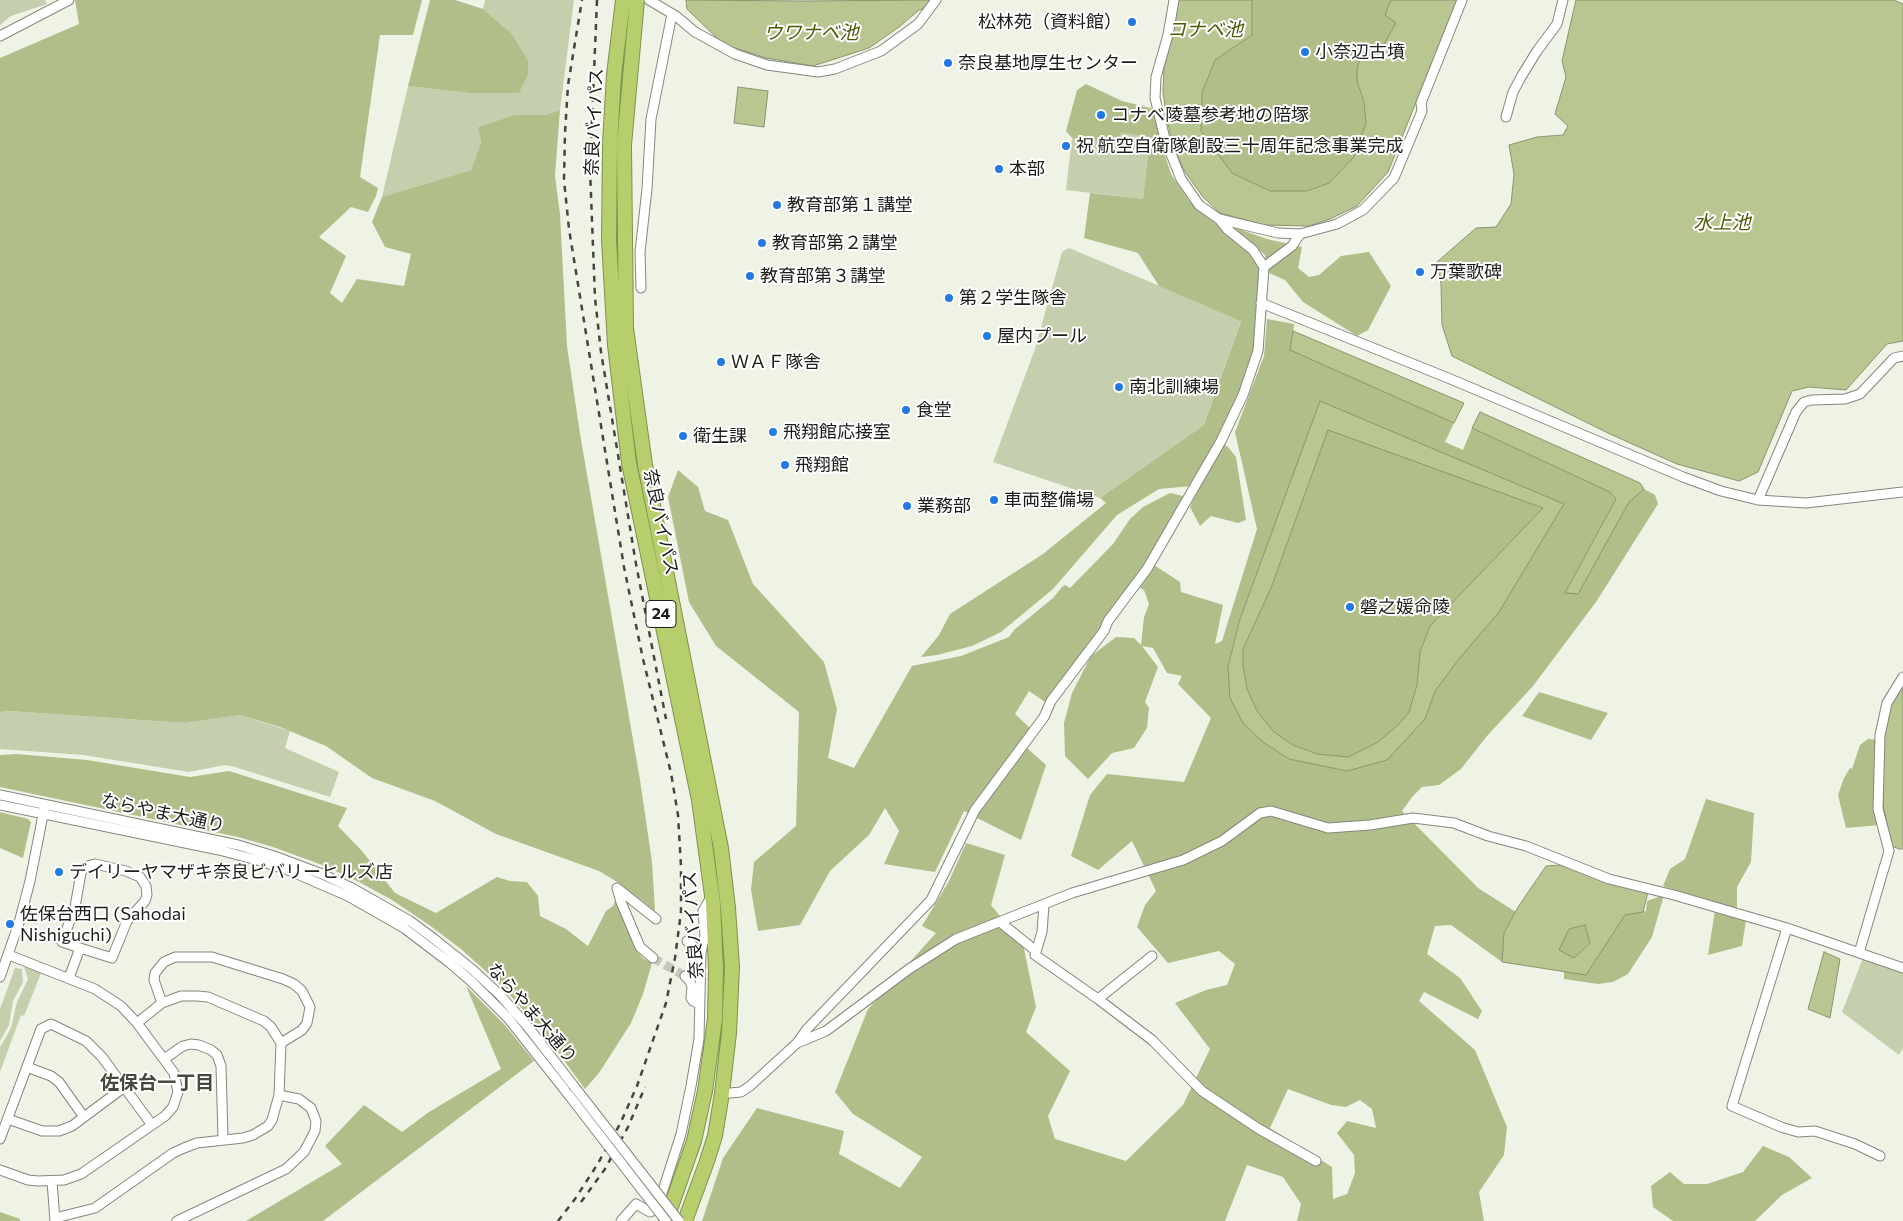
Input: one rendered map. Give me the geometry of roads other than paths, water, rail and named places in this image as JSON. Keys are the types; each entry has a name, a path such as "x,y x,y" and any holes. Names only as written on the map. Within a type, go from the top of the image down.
{"highway":[{"name":"奈良バイパス","path":"623,0 614,75 610,144 609,240 614,345 629,463 699,800 712,895 716,970 715,1020 705,1091 694,1141 677,1194 665,1221"},
{"name":"奈良バイパス","path":"637,0 624,144 626,328 645,465 721,848 732,957 729,1033 715,1136 685,1219"}],"street":[{"path":"0,36 69,0"},
{"path":"649,0 672,14 695,32 736,54 767,64 818,72 843,66 881,51 918,24 936,0"},
{"path":"730,1093 741,1092 750,1086 797,1043 807,1029 931,900 975,810 1044,717 1051,701 1104,631 1108,621 1147,569 1221,441 1243,395 1258,351 1264,267 1253,250 1227,229 1219,218 1200,205 1181,179 1165,138 1155,98 1156,76 1168,35 1174,0"},
{"path":"1219,218 1278,233 1300,234 1337,224 1362,210 1394,178 1422,110 1421,103 1462,0"},
{"path":"1506,117 1513,92 1537,51 1557,24 1564,0"},
{"path":"642,288 640,252 647,189 651,119 672,14"},
{"path":"1264,267 1292,246 1300,234"},
{"path":"624,240 642,240"},
{"path":"1261,303 1721,491 1758,500 1806,503 1903,492"},
{"path":"1758,500 1796,412 1804,402 1845,399 1860,394 1894,358 1903,356"},
{"path":"1859,953 1889,851 1878,809 1880,735 1887,703 1903,676"},
{"name":"ならやま大通り","path":"0,795 44,809 219,850 288,870 348,896 404,928 471,981 508,1018 665,1221"},
{"name":"ならやま大通り","path":"0,805 44,809 238,845 274,856 350,886 410,921 434,938 500,996 685,1219"},
{"path":"0,977 9,955 30,880 44,809"},
{"path":"797,1043 826,1031 909,969 956,939 1072,893 1183,860 1222,841 1260,813 1271,811 1328,828 1370,825 1413,818 1454,823 1488,836 1526,846 1609,879 1674,894 1787,928 1903,968"},
{"path":"95,864 126,871 140,877 146,886 147,894 145,901 127,921 112,958 80,948 62,942 75,907 81,872 84,868 95,864"},
{"path":"653,958 640,947 617,888 656,919"},
{"path":"622,1221 636,1204 650,1212 657,1209 681,1134 699,1038 701,952 705,936 703,912 712,895"},
{"path":"1044,905 1042,932 1035,955 1152,1040 1202,1091 1259,1129 1316,1161"},
{"path":"1000,922 1036,951"},
{"path":"1787,928 1732,1106 1798,1132 1815,1131 1855,1144 1880,1156"},
{"path":"687,941 701,952"},
{"path":"69,978 80,948"},
{"path":"0,1170 28,1180 52,1181 72,1178 88,1170 165,1116 174,1107 178,1092 174,1074 137,1022 121,1006 95,989 9,955"},
{"path":"1098,1000 1152,956"},
{"path":"162,1003 154,980 155,973 164,962 175,957 212,957 283,979 294,984 302,991 310,1007 307,1023 302,1030 281,1043"},
{"path":"685,976 690,981 692,987 691,998 700,1004"},
{"path":"52,1181 55,1220 95,1208 173,1153 184,1148 197,1143 243,1138 254,1135 268,1126 275,1111 279,1094 281,1043 271,1026 264,1020 208,997 181,996 162,1003 137,1022"},
{"path":"0,1139 41,1029 51,1024 86,1041 102,1057 152,1125"},
{"path":"164,1059 183,1046 191,1044 211,1050 217,1055 221,1066 223,1139"},
{"path":"27,1067 51,1076 60,1082 84,1117"},
{"path":"8,1119 42,1131 59,1131 72,1126 123,1088"},
{"path":"177,1221 286,1169 304,1152 315,1131 316,1120 312,1108 299,1099 279,1094"}],"water":[{"name":"ウワナベ池","path":"686,0 932,0 926,8 919,10 869,48 813,66 766,58 723,44 687,9"},
{"name":"コナベ池","path":"1179,0 1252,0 1252,35 1215,60 1202,93 1201,131 1232,173 1270,191 1307,191 1329,183 1354,157 1366,123 1364,102 1357,81 1357,69 1361,56 1376,58 1396,23 1385,15 1391,0 1457,0 1388,172 1357,206 1330,219 1309,226 1265,225 1220,213 1203,197 1185,172 1175,151 1167,121 1163,91 1164,69"},
{"name":"水上池","path":"1576,0 1894,0 1903,4 1903,341 1887,344 1846,390 1809,387 1792,391 1758,472 1739,481 1677,464 1610,434 1452,356 1442,325 1441,284 1437,262 1476,228 1496,227 1511,204 1514,174 1509,145 1537,137 1563,135 1568,126 1555,114 1566,77 1562,61"},
{"path":"738,87 768,91 764,127 734,123"},
{"path":"1293,331 1464,403 1454,423 1290,350"},
{"path":"1320,401 1564,504 1499,612 1435,691 1425,719 1387,760 1347,771 1289,759 1263,742 1243,723 1230,698 1228,667 1240,619","holes":["1328,430 1543,508 1430,626 1420,652 1417,685 1409,712 1398,725 1378,742 1348,757 1317,754 1293,745 1274,732 1257,711 1247,689 1243,666 1243,649 1271,588"]},
{"path":"1480,412 1640,483 1644,489 1629,502 1578,594 1565,593 1616,499 1610,492 1472,428"},
{"path":"1903,681 1903,849 1899,849 1892,846 1883,805 1882,739 1889,706"},
{"path":"1560,865 1648,892 1643,912 1625,915 1586,975 1502,962 1504,933 1518,907 1546,866","holes":["1585,925 1590,943 1574,958 1559,950 1569,929"]},
{"path":"1824,952 1840,959 1830,1018 1808,1009"}],"tunnel":[{"path":"653,958 685,976"}],"railway":[{"path":"558,1221 597,1165 620,1124 637,1086 666,1003 675,958 681,912 678,815 671,773 643,659 624,567 569,229 564,180 565,133 568,85 582,0"},
{"path":"597,0 590,169 595,298 601,352 636,564 666,719"},
{"path":"581,1202 605,1169 628,1127 645,1087"}],"place":[{"name":"松林苑（資料館）","path":"1132,22"},
{"name":"小奈辺古墳","path":"1305,52"},
{"name":"奈良基地厚生センター","path":"948,63"},
{"name":"コナベ陵墓参考地の陪塚","path":"1101,115"},
{"name":"祝 航空自衛隊創設三十周年記念事業完成","path":"1066,146"},
{"name":"本部","path":"999,169"},
{"name":"教育部第１講堂","path":"777,205"},
{"name":"教育部第２講堂","path":"762,243"},
{"name":"万葉歌碑","path":"1420,272"},
{"name":"教育部第３講堂","path":"750,276"},
{"name":"第２学生隊舎","path":"949,298"},
{"name":"屋内プール","path":"987,336"},
{"name":"ＷＡＦ隊舎","path":"721,362"},
{"name":"南北訓練場","path":"1119,387"},
{"name":"食堂","path":"906,410"},
{"name":"飛翔館応接室","path":"773,432"},
{"name":"衛生課","path":"683,436"},
{"name":"飛翔館","path":"785,465"},
{"name":"車両整備場","path":"994,500"},
{"name":"業務部","path":"907,506"},
{"name":"磐之媛命陵","path":"1350,607"},
{"name":"デイリーヤマザキ奈良ビバリーヒルズ店","path":"59,872"},
{"name":"佐保台西口 (Sahodai Nishiguchi)","path":"10,924"}],"district":[{"name":"佐保台一丁目","path":"157,1083"}]}
